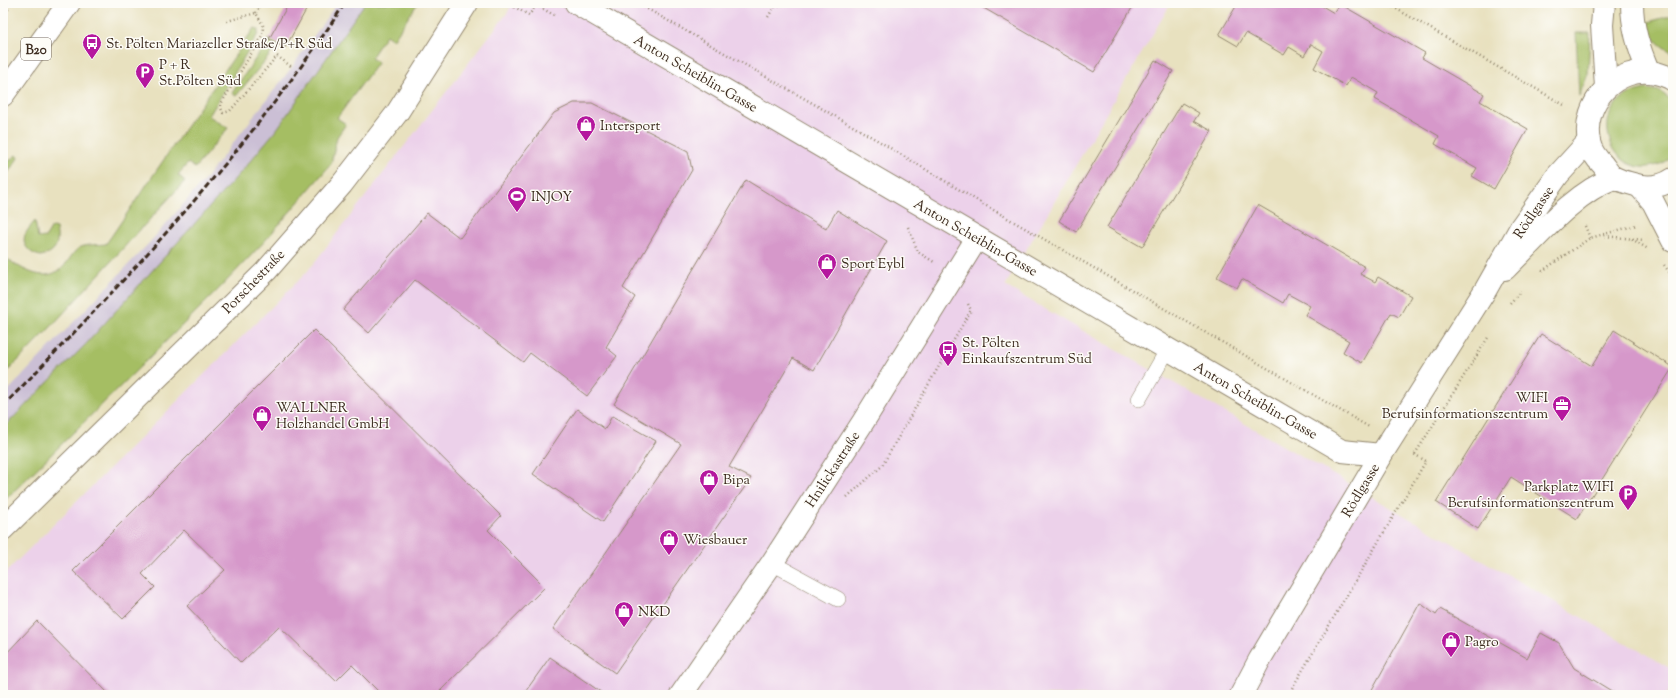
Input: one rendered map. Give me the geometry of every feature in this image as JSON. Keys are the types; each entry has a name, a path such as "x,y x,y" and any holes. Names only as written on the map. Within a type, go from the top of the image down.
{"street":[{"name":"B20","path":"3,95 69,3"},
{"name":"Porschestraße","path":"3,529 266,270 342,184 397,113 467,3"},
{"name":"Anton Scheiblin-Gasse","path":"576,3 1342,450 1386,447"},
{"path":"1604,3 1602,25 1606,87"},
{"path":"1632,3 1632,17 1639,51 1666,76"},
{"path":"1666,76 1636,72 1624,76 1606,87 1599,95 1588,120 1589,141 1594,155 1614,178 1646,194 1673,241"},
{"name":"Rödlgasse","path":"1241,695 1260,659 1386,447 1486,289 1521,227 1558,175 1589,141"},
{"name":"Rödlgasse","path":"1486,289 1577,198 1602,182 1614,178"},
{"path":"1646,194 1673,179"},
{"name":"Hnilickastraße","path":"681,695 772,563 863,422 977,238"}],"lane":[{"path":"1139,399 1168,349"},
{"path":"772,563 838,599"}],"path":[{"path":"3,25 10,3"},
{"path":"228,21 256,13 261,3"},
{"path":"507,3 529,15 538,3"},
{"path":"637,3 877,140 1386,447 1415,454 1426,461 1288,695"},
{"path":"768,17 774,7 790,3"},
{"path":"1386,3 1568,107"},
{"path":"256,13 264,26 263,34 221,104 223,113 230,111 277,56 292,67"},
{"path":"1538,273 1590,238 1642,224 1650,216 1646,194"},
{"path":"1602,236 1631,238"},
{"path":"882,466 971,310 954,274"},
{"path":"1507,307 1522,290"},
{"path":"1415,454 1490,334"}],"shaded area":[{"path":"337,3 365,3 277,129 241,172 87,343 3,428 3,396 150,242 202,183 292,67"},
{"path":"512,3 1171,3 1005,286 1673,670 1673,685 1665,695 3,695 3,575 307,272 508,12"}],"green space":[{"path":"365,3 418,3 393,40 386,35 371,58 378,62 337,118 346,124 337,137 331,164 264,242 215,293 3,502 3,428 87,343 241,172 277,129"},
{"path":"1673,15 1673,52 1668,50 1656,40 1645,23"},
{"path":"254,28 258,29 258,34 209,116 228,128 195,168 188,163 178,175 185,181 48,330 3,376 3,256 24,269 39,275 47,275 55,273 62,268 81,247 106,244"},
{"path":"1576,33 1590,33 1588,74 1579,96"},
{"path":"269,39 279,44 236,96 232,93"},
{"path":"1647,89 1659,91 1673,101 1673,157 1652,167 1634,165 1619,156 1610,142 1608,126 1612,109 1625,96"},
{"path":"16,155 18,158 3,180 3,166"},
{"path":"35,221 38,238 46,237 52,227 56,228 56,246 51,252 41,256 34,254 28,249 24,239 29,228"}],"building":[{"path":"289,3 310,3 285,48 269,39"},
{"path":"975,3 1135,3 1094,72"},
{"path":"1238,3 1317,3 1334,13 1340,4 1425,53 1422,58 1484,94 1480,101 1528,129 1494,189 1472,176 1477,168 1435,144 1439,136 1375,99 1378,93 1351,77 1346,86 1314,68 1323,51 1311,44 1304,56 1289,47 1284,55 1246,33 1238,46 1219,35"},
{"path":"1155,60 1173,71 1076,232 1059,221"},
{"path":"574,103 592,103 688,151 692,170 623,288 635,297 606,347 617,356 587,396 530,353 523,362 415,280 369,333 343,310 427,213 460,238 554,113"},
{"path":"1182,103 1199,113 1194,121 1212,131 1142,247 1107,227"},
{"path":"746,180 826,229 837,210 887,241 814,370 793,358 729,467 751,478 615,673 553,629 681,444 614,404"},
{"path":"1258,205 1365,267 1360,274 1375,282 1378,277 1411,296 1399,317 1391,313 1362,363 1343,352 1349,341 1305,315 1310,306 1288,294 1283,303 1242,279 1237,288 1217,277"},
{"path":"314,330 501,516 488,530 545,587 436,695 382,695 352,665 336,681 279,626 241,663 187,606 225,570 184,530 142,574 155,587 123,619 73,571"},
{"name":"WIFI Berufsinformationszentrum","path":"1614,330 1673,367 1577,519 1511,477 1478,529 1436,502 1541,334 1592,366"},
{"path":"577,409 605,429 612,416 656,441 603,522 533,474"},
{"path":"1420,603 1436,615 1440,609 1527,658 1541,633 1559,643 1574,668 1618,695 1369,695"},
{"path":"37,621 110,695 3,695 3,657"},
{"path":"550,657 605,695 523,695"}],"railway":[{"path":"3,406 95,311 184,213 268,111 308,58 345,3"}],"place":[{"name":"St. Pölten Mariazeller Straße/P+R Süd","path":"92,60"},
{"name":"P + R St.Pölten Süd","path":"145,89"},
{"name":"Intersport","path":"586,142"},
{"name":"INJOY","path":"517,213"},
{"name":"Sport Eybl","path":"827,280"},
{"name":"St. Pölten Einkaufszentrum Süd","path":"948,367"},
{"name":"WIFI Berufsinformationszentrum","path":"1562,422"},
{"name":"WALLNER Holzhandel GmbH","path":"262,432"},
{"name":"Bipa","path":"709,496"},
{"name":"Parkplatz WIFI Berufsinformationszentrum","path":"1628,511"},
{"name":"Wiesbauer","path":"669,556"},
{"name":"NKD","path":"624,628"},
{"name":"Pagro","path":"1451,658"}]}
